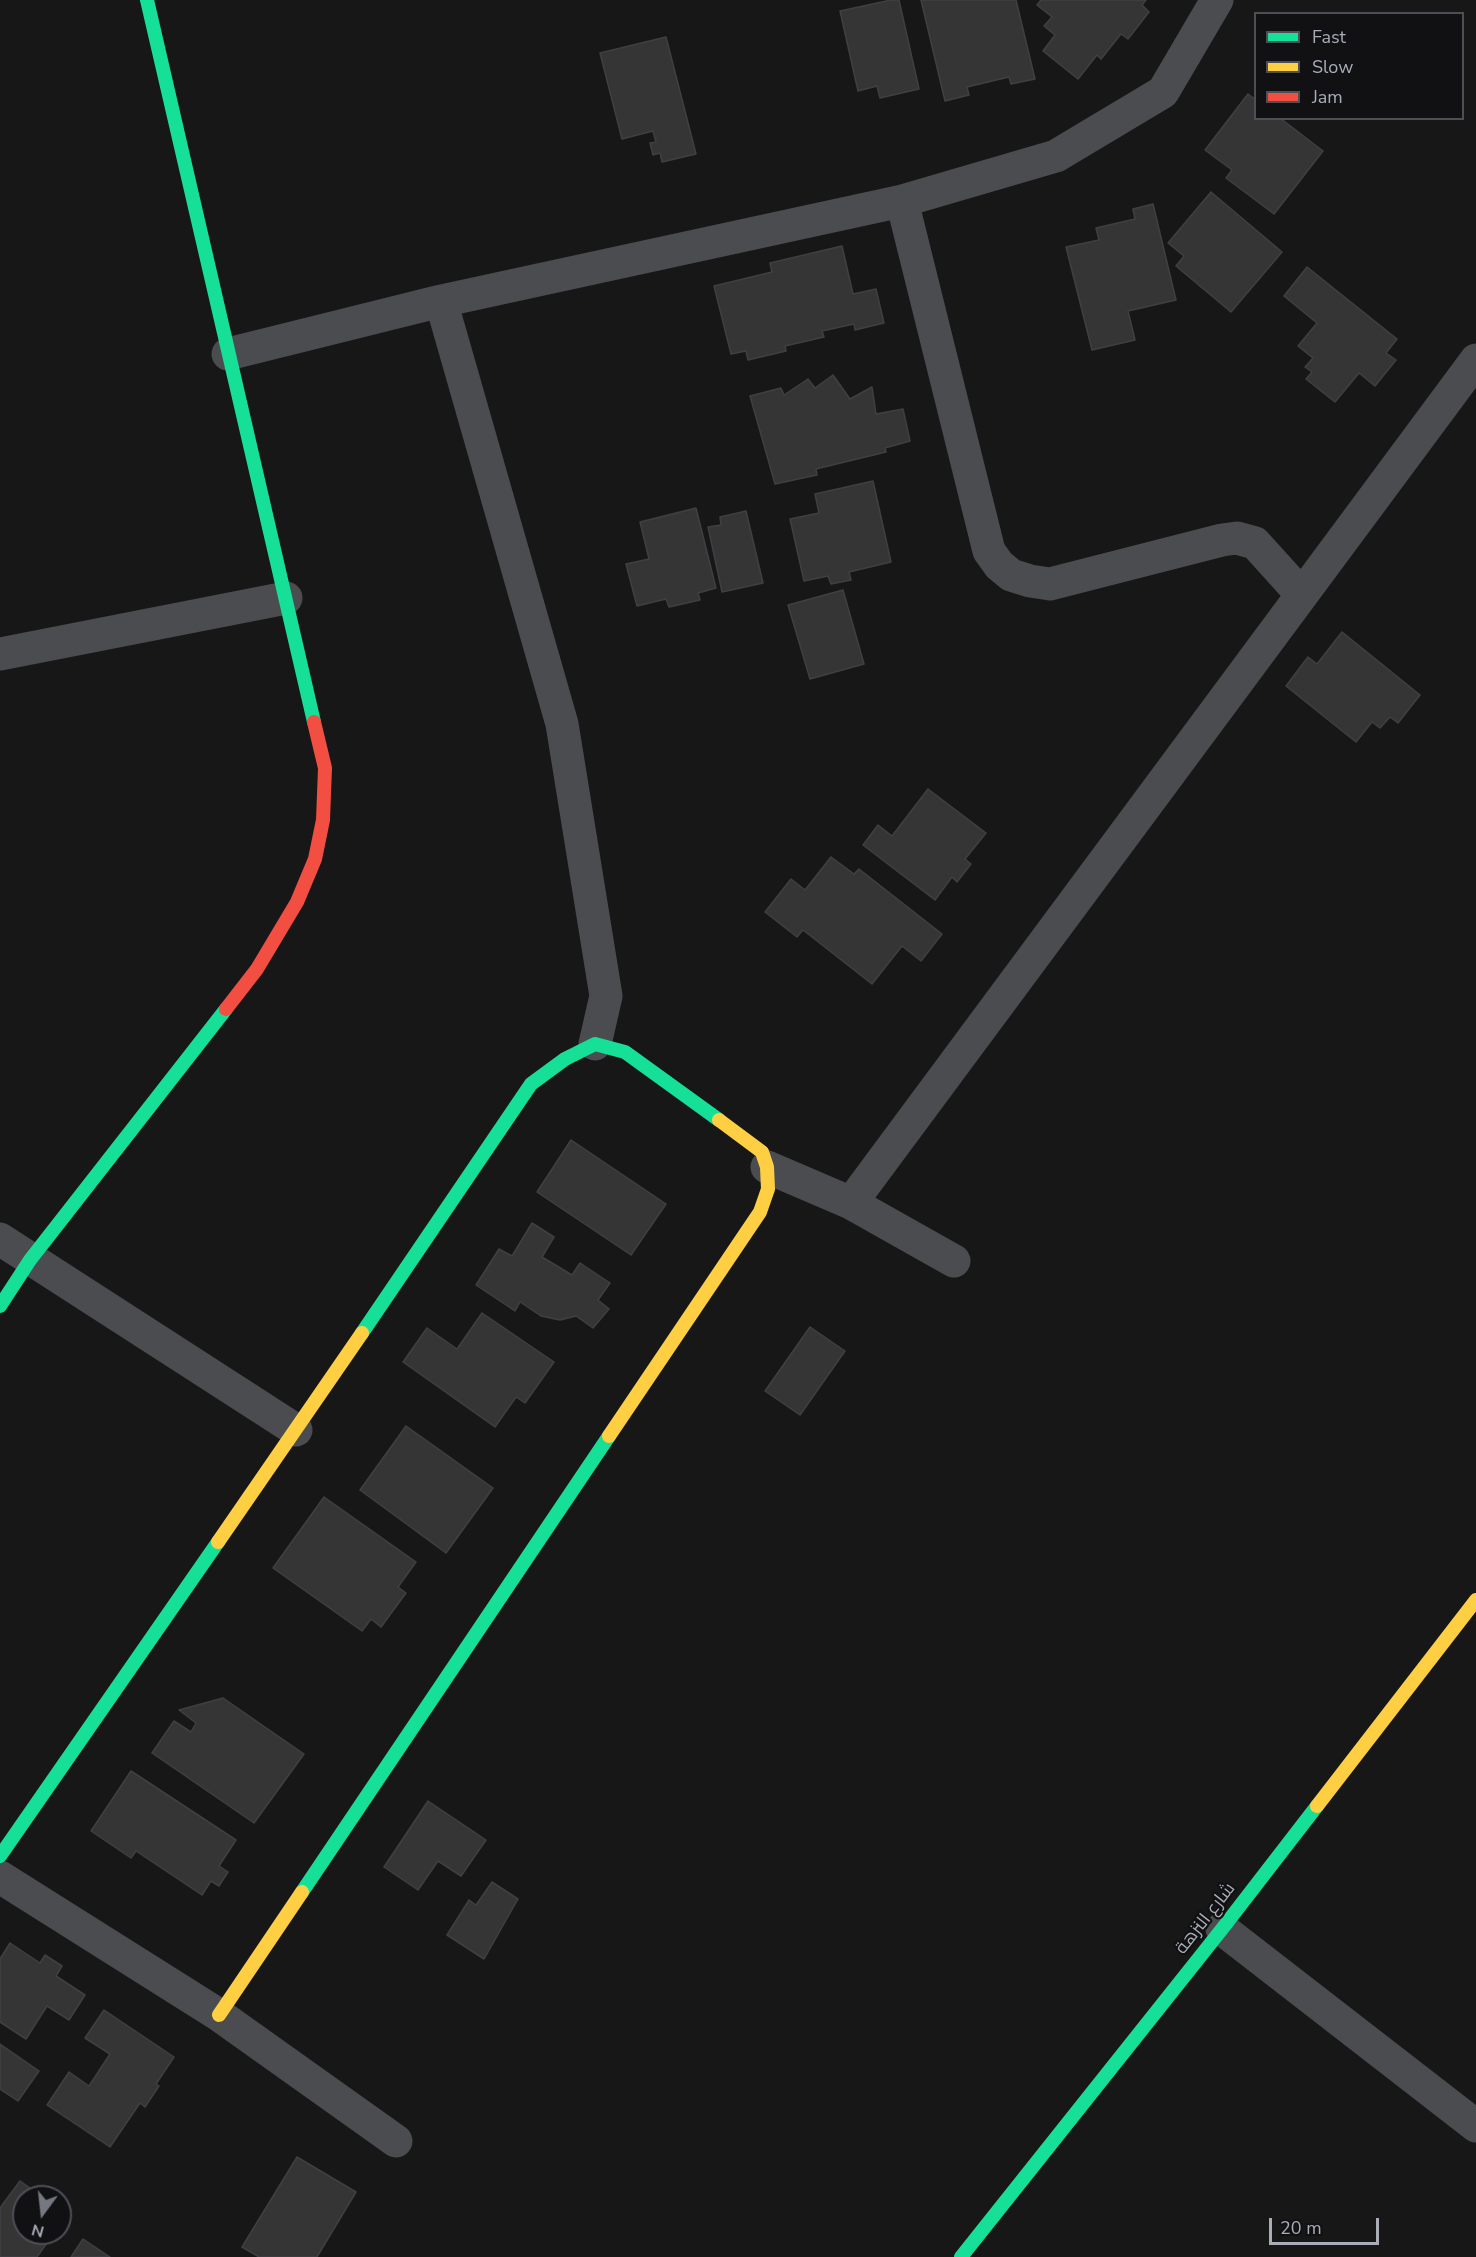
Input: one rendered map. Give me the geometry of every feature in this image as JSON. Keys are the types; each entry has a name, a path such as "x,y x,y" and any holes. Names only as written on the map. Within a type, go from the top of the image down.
{"street":[{"path":"0,1306 30,1260 257,969 297,902 315,859 323,820 325,768 147,0"},
{"path":"228,354 441,301 902,201 1056,156 1163,92 1217,0"},
{"path":"902,201 989,551 999,565 1011,575 1050,584 1237,538 1255,543 1302,595"},
{"path":"441,301 562,724 606,996 595,1044"},
{"path":"851,1203 1476,360"},
{"path":"0,654 286,598"},
{"path":"0,1856 296,1430 531,1084 565,1059 595,1044 625,1053 646,1066 762,1152 767,1167 768,1189 760,1212 219,2015"},
{"path":"767,1167 851,1203 954,1261"},
{"path":"0,1239 296,1430"},
{"name":"شارع النزهة","path":"961,2257 1222,1929 1476,1600"},
{"path":"0,1877 219,2015 396,2141"},
{"path":"1222,1929 1476,2126"}],"building":[{"path":"899,0 919,89 880,98 877,86 858,91 840,11"},
{"path":"921,0 1016,0 1035,79 1011,84 1009,77 967,87 969,95 945,101"},
{"path":"1041,0 1146,0 1142,5 1149,12 1128,39 1121,34 1101,59 1097,55 1078,79 1043,51 1055,35 1044,26 1052,17 1037,5"},
{"path":"666,37 696,154 662,162 660,153 653,155 650,143 656,142 653,131 622,139 600,53"},
{"path":"1248,94 1254,98 1254,120 1283,120 1323,151 1274,214 1226,178 1232,170 1205,150"},
{"path":"1211,192 1282,252 1231,312 1176,266 1184,256 1168,243"},
{"path":"1153,204 1176,300 1128,311 1135,340 1092,350 1066,247 1099,240 1096,228 1135,219 1133,209"},
{"path":"842,246 853,294 876,289 884,323 855,330 854,324 822,331 824,337 785,346 786,351 748,360 746,351 731,354 714,286 772,272 770,263"},
{"path":"1307,267 1397,339 1386,353 1396,360 1375,386 1359,373 1335,402 1306,379 1312,372 1305,367 1313,358 1298,346 1317,323 1284,296"},
{"path":"833,375 850,399 872,387 876,414 903,409 910,441 885,448 886,452 816,469 817,475 775,484 750,396 781,388 784,395 808,379 815,388"},
{"path":"873,481 891,562 849,572 851,580 831,584 828,576 804,581 790,519 819,513 815,494"},
{"path":"696,508 716,588 698,593 700,600 669,607 666,599 637,606 626,564 649,559 640,522"},
{"path":"746,511 763,583 722,592 708,527 721,525 720,517"},
{"path":"843,590 864,664 810,679 788,605"},
{"path":"1342,632 1420,695 1398,723 1390,717 1380,728 1372,722 1356,742 1286,686 1308,657 1317,664"},
{"path":"928,789 986,833 965,859 971,864 957,882 952,877 935,900 863,845 878,825 892,836"},
{"path":"831,857 854,874 859,869 942,934 921,961 902,946 872,984 803,930 797,937 765,912 791,879 805,890"},
{"path":"571,1140 666,1204 631,1255 537,1192"},
{"path":"532,1223 554,1237 542,1257 572,1275 580,1263 610,1283 598,1300 609,1309 593,1328 576,1316 560,1320 541,1316 520,1302 515,1311 476,1285 499,1249 512,1256"},
{"path":"482,1313 554,1362 525,1403 516,1397 495,1427 403,1362 427,1328 457,1349"},
{"path":"810,1327 845,1351 800,1415 765,1391"},
{"path":"406,1426 493,1488 446,1553 360,1490"},
{"path":"324,1497 416,1562 398,1587 406,1593 381,1627 371,1619 362,1631 273,1568"},
{"path":"223,1698 304,1754 254,1823 152,1753 174,1721 191,1732 196,1723 179,1710"},
{"path":"131,1771 236,1840 219,1866 228,1872 219,1886 211,1881 202,1895 136,1851 131,1858 91,1831"},
{"path":"428,1801 486,1840 461,1876 438,1861 418,1890 384,1867"},
{"path":"492,1882 518,1899 484,1959 447,1935 469,1900 476,1905"},
{"path":"10,1943 40,1963 45,1955 62,1966 56,1976 85,1995 69,2020 47,2006 26,2039 0,2022 0,1959"},
{"path":"104,2010 174,2057 156,2084 159,2086 145,2107 140,2103 110,2147 47,2105 69,2072 89,2086 110,2054 85,2038"},
{"path":"0,2044 39,2071 18,2101 0,2089"},
{"path":"297,2157 356,2192 317,2257 259,2257 242,2247"},
{"path":"12,2192 12,2245 46,2245 37,2257 0,2257 0,2208"},
{"path":"83,2239 110,2257 71,2257"}],"traffic: fast":[{"path":"147,0 314,722"},
{"path":"0,1306 30,1260 226,1009"},
{"path":"362,1333 531,1084 565,1059 595,1044 625,1052 719,1120"},
{"path":"302,1892 609,1436"},
{"path":"0,1856 218,1542"},
{"path":"961,2257 1317,1806"}],"traffic: slow":[{"path":"609,1436 760,1212 768,1189 767,1167 762,1152 719,1120"},
{"path":"218,1542 362,1333"},
{"path":"1317,1806 1476,1600"},
{"path":"219,2015 302,1892"}],"traffic: jam":[{"path":"226,1009 257,969 297,902 315,859 323,820 325,768 314,722"}]}
